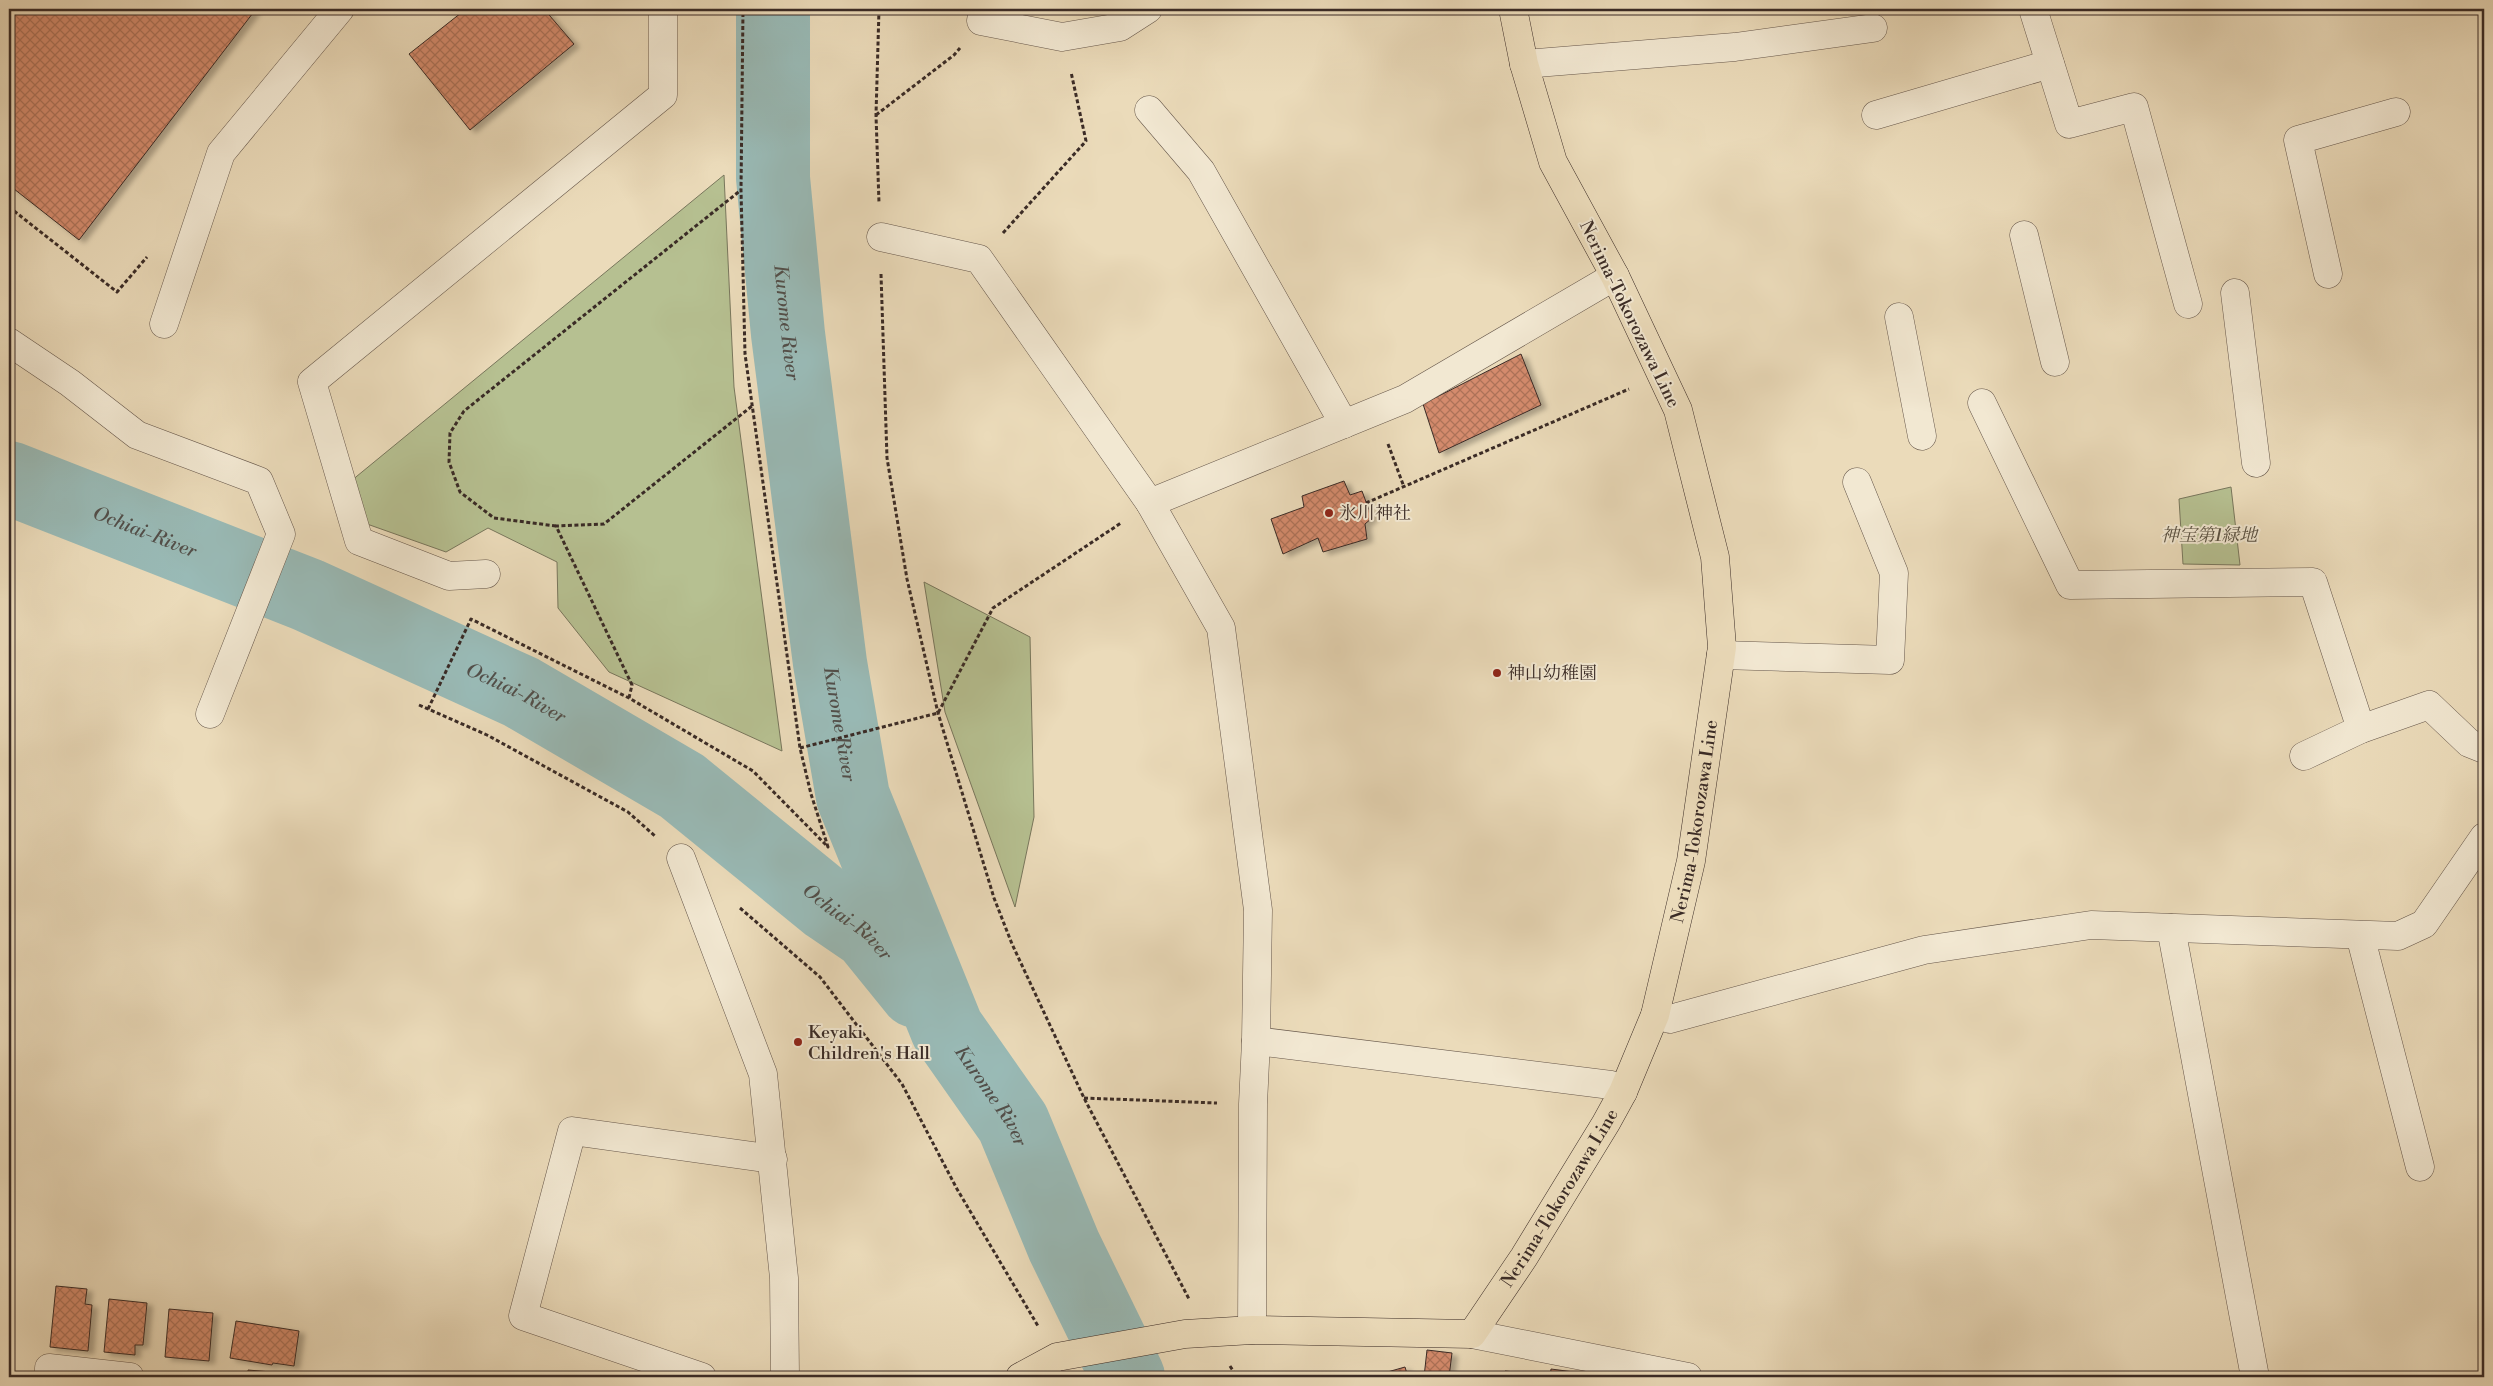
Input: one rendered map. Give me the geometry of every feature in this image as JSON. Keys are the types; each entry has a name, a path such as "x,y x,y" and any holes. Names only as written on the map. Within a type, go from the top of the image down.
{"main road":[{"name":"Nerima-Tokorozawa Line","path":"1472,1334 1524,1257 1623,1092 1655,1015 1691,861 1721,655 1715,557 1678,410 1615,276 1553,162 1524,64 1513,9"},
{"path":"1020,1377 1057,1357 1196,1334 1252,1330 1472,1334"}],"street":[{"path":"164,324 221,153 340,9"},
{"path":"486,574 449,576 359,541 312,382 663,95 663,9"},
{"path":"982,15 1080,26 1120,27 1148,9"},
{"path":"2033,9 2069,124 2134,107 2188,304"},
{"path":"1524,64 1735,47 1873,28"},
{"path":"1876,115 2050,64"},
{"path":"1149,110 1201,171 1344,424"},
{"path":"2328,274 2298,140 2396,112"},
{"path":"2024,235 2055,362"},
{"path":"881,237 979,259 1150,503 1221,628 1258,910 1253,1104 1252,1330"},
{"path":"1150,503 1344,424 1420,390 1615,276"},
{"path":"2235,292 2256,463"},
{"path":"1899,317 1922,436"},
{"path":"9,342 70,383 138,435 259,481 280,534 245,629 210,714"},
{"path":"1982,403 2070,585 2313,582 2361,729"},
{"path":"1721,655 1890,660 1894,572 1857,482"},
{"path":"2304,756 2361,729 2429,705 2469,743 2484,749"},
{"path":"1655,1015 1670,1019 1924,950 2091,925 2398,936 2424,924 2484,837"},
{"path":"681,858 764,1074 784,1278 785,1377"},
{"path":"2171,928 2255,1377"},
{"path":"2360,935 2420,1167"},
{"path":"1256,1041 1611,1085 1623,1092"},
{"path":"702,1377 523,1316 572,1131 772,1159"},
{"path":"1472,1334 1622,1371 1688,1377"},
{"path":"49,1377 49,1368 130,1377"}],"path":[{"path":"428,709 471,619 629,698 753,771 828,847 800,748 745,354 741,190 743,9"},
{"path":"879,9 876,115 881,237 882,354 887,458 906,579 938,713 994,898 1012,944 1196,1334 1237,1377"},
{"path":"876,115 954,55 982,15"},
{"path":"979,259 1086,141 1080,26"},
{"path":"741,190 464,411 450,433 450,462 460,492 494,518 556,526 604,524 752,406"},
{"path":"9,207 117,292 149,254"},
{"path":"1366,503 1663,375"},
{"path":"1376,410 1404,487"},
{"path":"800,748 938,713 994,608 1150,503"},
{"path":"556,526 632,685 629,698"},
{"path":"419,705 487,735 628,812 681,858"},
{"path":"732,902 820,977 902,1084 957,1189 1057,1357"},
{"path":"1084,1098 1253,1104"}],"green space":[{"path":"724,175 734,387 782,751 609,672 558,608 557,562 488,528 446,552 367,524 351,481"},
{"name":"神宝第1緑地","path":"2231,487 2240,565 2183,564 2179,499"},
{"path":"924,582 1030,637 1034,817 1015,907 945,712"}],"building":[{"path":"9,9 256,9 79,240 9,185"},
{"path":"466,9 544,9 574,44 470,130 409,54"},
{"path":"1521,354 1541,405 1439,453 1423,404"},
{"name":"氷川神社","path":"1344,481 1350,495 1362,491 1372,518 1365,524 1367,539 1323,552 1318,538 1283,554 1271,519 1304,507 1302,496"},
{"path":"56,1286 87,1289 85,1304 92,1305 88,1351 50,1347"},
{"path":"109,1299 147,1303 143,1345 135,1345 135,1355 104,1352"},
{"path":"169,1309 213,1313 209,1361 165,1357"},
{"path":"236,1321 299,1331 294,1366 273,1363 272,1365 230,1358"},
{"path":"1427,1350 1452,1353 1449,1377 1424,1377"},
{"path":"1405,1367 1408,1377 1370,1377"},
{"path":"1551,1369 1589,1374 1589,1377 1550,1377"},
{"path":"248,1370 283,1373 282,1377 248,1377"},
{"path":"1505,1371 1536,1374 1536,1377 1504,1377"}],"waterway":[{"name":"Kurome River","path":"773,9 773,178 788,334 830,663 853,797 947,1029 1013,1123 1064,1246 1128,1377"},
{"name":"Ochiai-River","path":"9,478 308,595 521,692 682,786 828,905 869,933 916,991"}],"place":[{"name":"氷川神社","path":"1329,513"},
{"name":"神山幼稚園","path":"1497,673"},
{"name":"Keyaki Children's Hall","path":"798,1042"}]}
